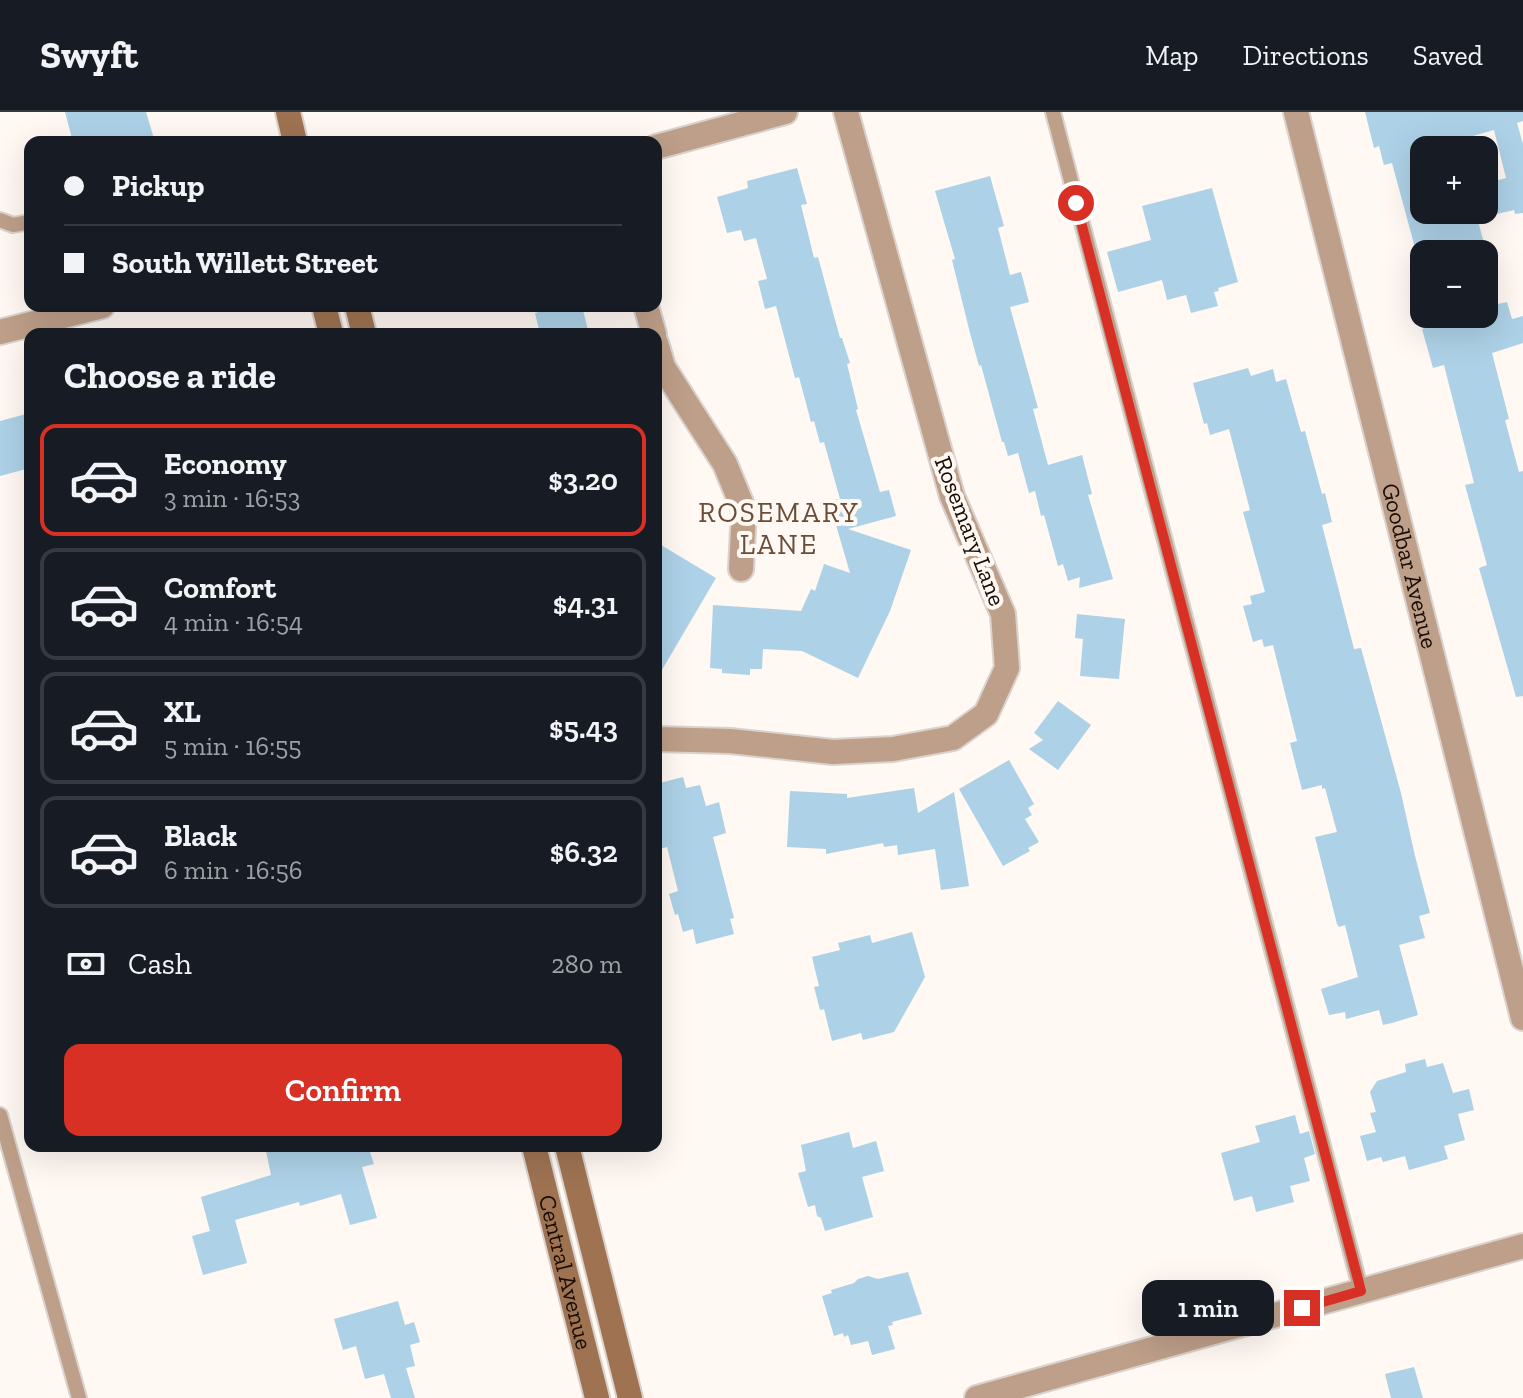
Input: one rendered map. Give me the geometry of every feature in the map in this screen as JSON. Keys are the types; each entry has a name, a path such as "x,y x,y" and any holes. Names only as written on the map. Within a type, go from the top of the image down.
{"main road":[{"path":"288,112 294,136"},
{"name":"Central Avenue","path":"536,1152 597,1398"},
{"name":"Central Avenue","path":"568,1152 630,1398"}],"street":[{"path":"662,145 785,112"},
{"name":"Rosemary Lane","path":"662,739 730,741 833,752 893,749 953,738 986,714 1007,668 1003,614 952,496 846,112"},
{"name":"Goodbar Avenue","path":"1296,112 1523,1018"},
{"path":"0,332 78,312"},
{"path":"662,364 725,464 744,510 741,569"},
{"path":"977,1398 1523,1246"}],"lane":[{"path":"1053,112 1361,1291"},
{"path":"0,220 13,225 24,223"},
{"path":"0,1115 79,1398"}],"building":[{"path":"65,112 146,112 153,136 71,136"},
{"path":"1365,112 1523,112 1523,121 1517,123 1523,144 1523,213 1515,214 1514,210 1498,214 1498,180 1506,178 1498,136 1494,130 1473,136 1410,136 1410,224 1479,224 1483,240 1413,240 1392,163 1384,165 1379,146 1374,148"},
{"path":"797,168 807,204 801,205 814,258 818,257 850,363 847,364 856,410 880,492 889,490 896,516 848,529 911,550 890,611 858,678 802,651 763,649 762,669 750,669 750,675 722,673 722,669 710,668 713,605 801,611 811,589 815,591 824,564 850,573 829,501 840,499 824,442 820,443 814,421 811,422 799,377 795,378 776,306 765,309 758,281 767,279 756,238 744,241 741,230 727,233 717,197 748,188 747,181"},
{"path":"990,176 1004,226 998,228 1010,275 1021,272 1029,302 1010,307 1038,408 1033,409 1048,465 1082,455 1092,494 1088,495 1113,579 1079,588 1080,577 1068,581 1063,564 1058,566 1044,515 1041,516 1035,491 1029,493 1018,453 1008,456 1002,442 970,333 952,260 955,259 935,191"},
{"path":"1212,188 1238,282 1214,292 1218,306 1191,313 1186,295 1167,300 1162,280 1118,292 1107,252 1151,240 1142,206"},
{"path":"1507,302 1512,319 1523,316 1523,343 1492,353 1509,419 1505,420 1519,472 1523,471 1523,696 1516,697 1479,568 1487,565 1465,485 1474,483 1444,365 1433,368 1422,329 1498,328 1498,304"},
{"path":"584,312 588,328 539,328 535,313"},
{"path":"1248,368 1251,376 1273,369 1276,382 1286,379 1301,432 1305,431 1332,522 1322,525 1354,649 1361,648 1430,913 1419,916 1425,938 1399,945 1418,1015 1383,1025 1379,1010 1346,1019 1345,1012 1329,1015 1321,989 1358,977 1345,925 1339,927 1337,924 1315,837 1337,832 1325,788 1322,789 1322,785 1302,790 1290,743 1297,741 1273,645 1264,647 1262,639 1253,642 1243,606 1252,604 1250,596 1265,592 1243,512 1250,510 1229,429 1210,435 1193,383"},
{"path":"24,415 24,470 0,476 0,421"},
{"path":"662,546 716,578 662,670"},
{"path":"1077,614 1125,619 1119,679 1080,676 1083,639 1075,638"},
{"path":"1058,701 1091,725 1058,770 1029,749 1043,740 1034,733"},
{"path":"1009,760 1034,804 1028,808 1032,815 1025,819 1039,842 1028,848 1030,851 1003,866 959,789"},
{"path":"683,777 686,788 700,785 706,806 719,802 726,833 713,837 734,918 730,919 734,934 696,944 693,929 683,932 669,894 678,891 667,847 662,848 662,782"},
{"path":"914,788 918,813 954,792 969,886 941,890 935,849 898,855 897,845 884,847 883,843 826,854 826,849 787,847 790,791 847,794 847,798"},
{"path":"912,932 925,977 894,1032 863,1040 861,1033 832,1041 824,1009 820,1010 814,987 819,986 812,957 840,950 838,943 870,935 872,943"},
{"path":"1425,1059 1427,1067 1443,1063 1453,1093 1469,1089 1474,1110 1458,1114 1465,1140 1444,1146 1448,1159 1409,1170 1405,1156 1383,1162 1381,1157 1367,1161 1360,1136 1376,1132 1370,1113 1376,1112 1370,1092 1377,1081 1406,1072 1405,1064"},
{"path":"1295,1115 1300,1134 1309,1131 1315,1154 1304,1158 1310,1181 1290,1186 1294,1202 1256,1212 1252,1196 1234,1201 1221,1153 1260,1142 1255,1126"},
{"path":"849,1132 853,1148 876,1141 884,1171 862,1177 873,1217 825,1231 815,1205 808,1207 798,1173 806,1171 801,1145"},
{"path":"266,1152 370,1152 374,1164 362,1167 377,1218 350,1225 341,1194 235,1220 247,1263 203,1275 192,1236 210,1231 201,1197 271,1175"},
{"path":"908,1272 922,1314 892,1322 893,1325 888,1326 895,1349 872,1355 868,1341 851,1345 848,1335 834,1336 822,1296 868,1276 878,1279"},
{"path":"398,1301 405,1325 414,1322 420,1342 410,1345 415,1366 406,1368 415,1398 391,1398 384,1374 365,1379 356,1346 343,1350 334,1319"},
{"path":"1414,1367 1423,1398 1391,1398 1385,1374"}],"district":[{"name":"ROSEMARY LANE","path":"779,528"}],"route":[{"path":"1076,203 1361,1291 1302,1308"}]}
